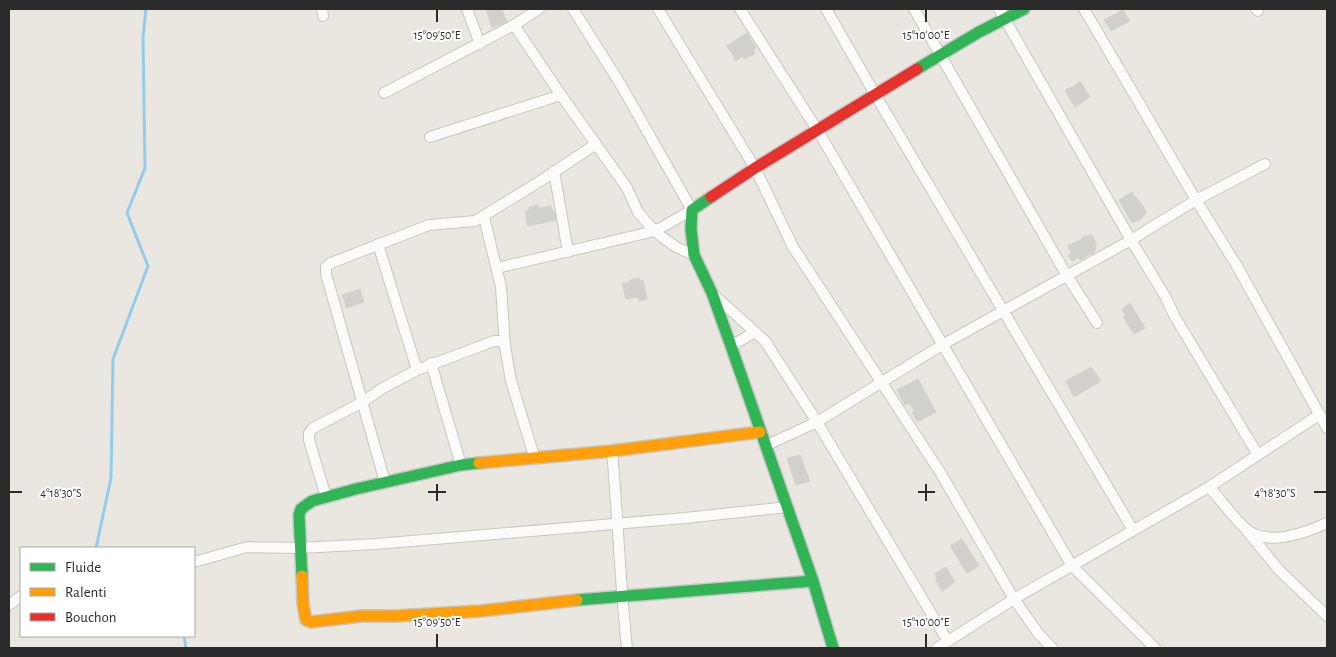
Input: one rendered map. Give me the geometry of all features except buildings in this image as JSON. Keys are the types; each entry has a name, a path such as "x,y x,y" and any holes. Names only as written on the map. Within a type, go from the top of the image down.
{"street":[{"path":"467,9 480,44"},
{"path":"384,93 480,44 539,9"},
{"path":"573,9 621,85 692,210 691,229 694,255 712,293 731,346 813,580 833,648"},
{"path":"658,9 754,168 793,247 940,472 1014,600 1038,633 1052,648"},
{"path":"740,9 818,130 1072,566 1155,648"},
{"path":"826,9 1133,530"},
{"path":"914,9 1066,274 1097,324"},
{"path":"496,268 655,231 692,210 754,168 876,96 1002,14 1024,9"},
{"path":"1084,9 1237,266 1327,428"},
{"path":"1002,14 1131,240 1258,455"},
{"path":"514,25 627,188 638,212 655,231 676,247 694,255"},
{"path":"430,137 561,94"},
{"path":"385,482 361,403 326,274 326,268 331,263 429,225 475,221 484,217 596,144"},
{"path":"765,446 817,422 1003,309 1131,240 1196,200 1265,164"},
{"path":"554,171 568,252"},
{"path":"484,217 501,287 505,346 511,381 535,459"},
{"path":"378,244 417,370"},
{"path":"712,293 765,341 817,422 947,640"},
{"path":"731,346 755,332"},
{"path":"326,497 309,440 309,433 313,428 431,363 494,341 501,341 505,346"},
{"path":"431,363 461,465"},
{"path":"937,648 1014,600 1209,487 1319,415"},
{"path":"760,432 612,452 461,465 312,501 301,509 299,515 299,548 306,620 308,622 362,616 481,611 622,595 813,580"},
{"path":"612,452 627,648"},
{"path":"1209,487 1279,570 1327,616"},
{"path":"195,562 248,547 299,548 386,543 619,524 787,507"},
{"path":"1246,530 1268,538 1299,534 1327,523"},
{"path":"9,605 20,597"}],"waterway":[{"path":"96,547 111,478 113,359 148,266 127,213 145,168 143,37 146,9"},
{"path":"184,637 186,648"}],"traffic: fast":[{"path":"917,69 979,32 1024,9"},
{"path":"711,197 692,210 691,229 694,255 712,293 731,346 813,581 833,648"},
{"path":"302,576 299,515 301,509 312,501 461,465 479,463"},
{"path":"577,600 813,581"}],"traffic: slow":[{"path":"479,463 612,451 760,432"},
{"path":"302,576 303,604 306,620 311,622 362,616 481,611 577,600"}],"traffic: jam":[{"path":"711,197 917,69"}]}
